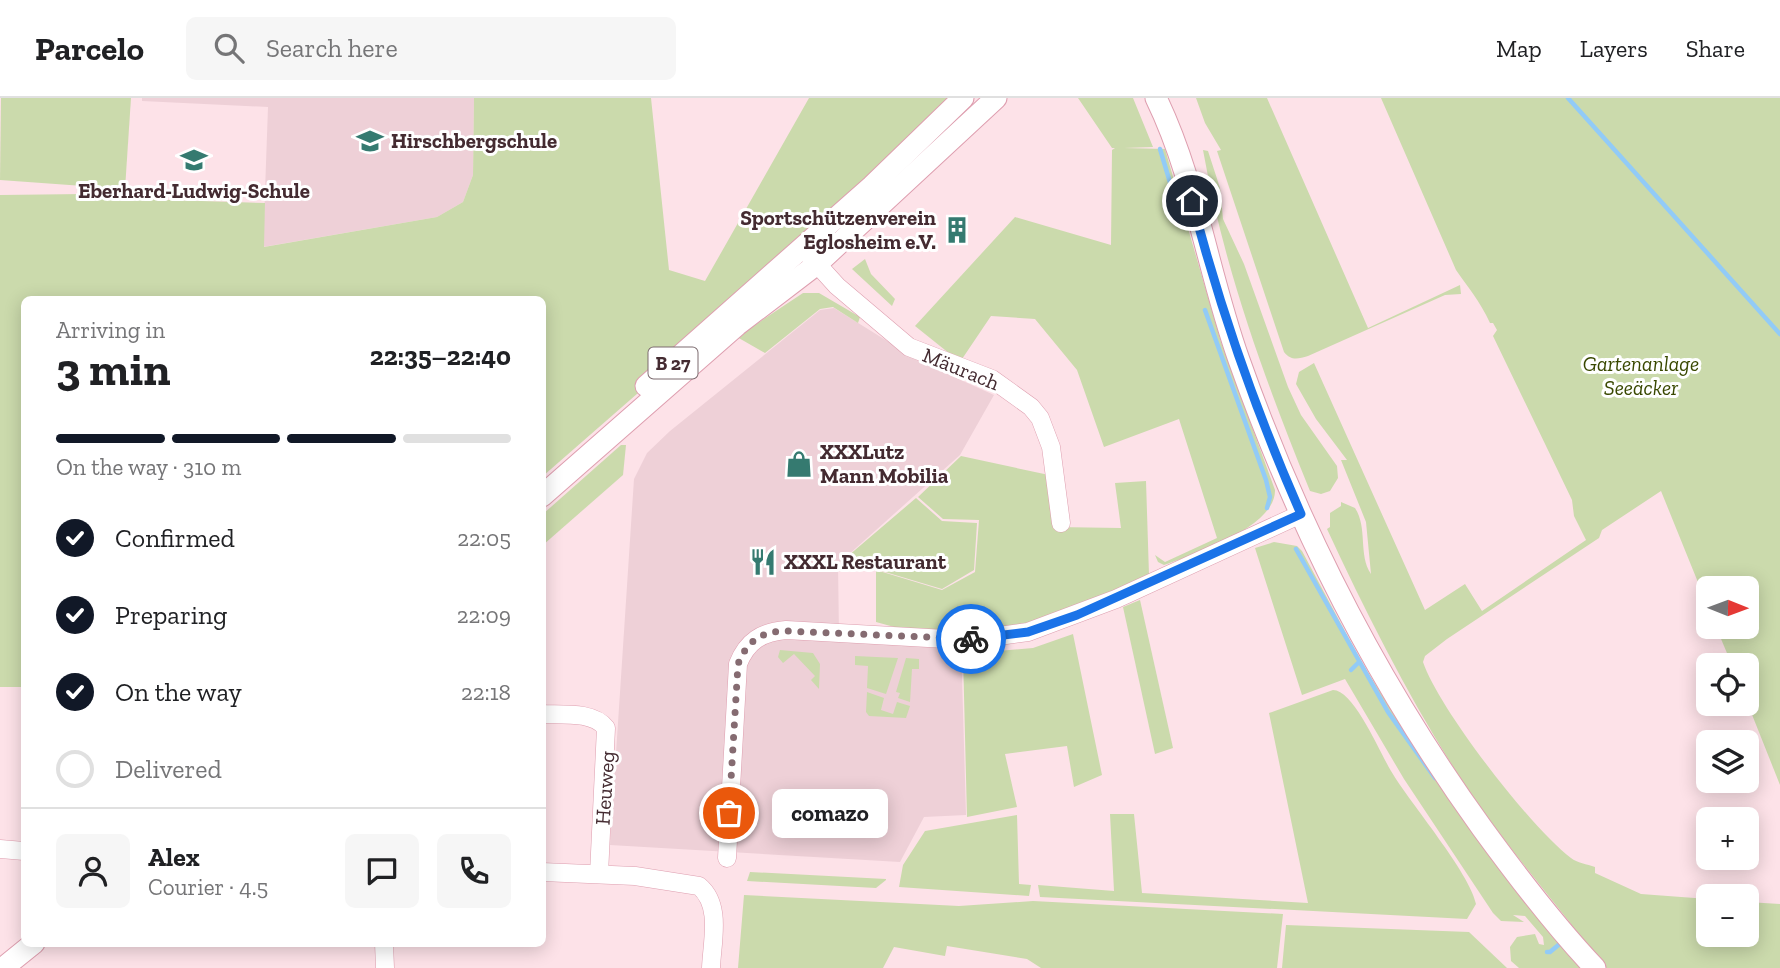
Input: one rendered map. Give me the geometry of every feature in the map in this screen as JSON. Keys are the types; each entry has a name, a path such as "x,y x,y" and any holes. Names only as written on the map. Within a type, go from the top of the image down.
{"main road":[{"name":"B 27","path":"546,493 747,317 963,98"},
{"name":"B 27","path":"546,474 996,98"},
{"path":"1156,98 1185,175 1215,288 1238,359 1301,514 1345,610 1439,767 1532,893 1595,968"},
{"path":"0,954 21,937"},
{"path":"3,968 29,947"}],"street":[{"name":"Mäurach","path":"810,256 837,286 909,347 992,379 1031,408 1040,418 1051,447 1061,523"},
{"path":"727,858 738,664 747,646 761,635 774,631 797,631 977,639 1028,632 1116,599 1301,514"},
{"name":"Heuweg","path":"546,714 589,718 601,721 606,728 599,874"},
{"path":"0,849 21,851"},
{"path":"546,872 688,882 707,893 714,917 710,968"},
{"path":"384,947 386,968"}],"shaded area":[{"name":"Hirschbergschule","path":"142,98 474,98 473,175 463,202 437,217 263,247 268,107 142,101"},
{"path":"834,308 921,362 994,395 960,455 838,564 839,635 961,642 966,815 924,817 900,862 610,845 634,479 647,453 670,431 820,310"}],"green space":[{"path":"1,98 131,98 125,189 0,180"},
{"path":"474,98 651,98 669,270 705,281 809,98 963,98 803,249 546,473 546,296 21,296 21,687 0,687 0,195 84,194 139,199 265,203 264,247 437,217 463,202 473,175"},
{"path":"1078,98 1133,98 1153,147 1124,148 1165,149 1221,342 1275,490 1272,503 1262,516 1248,527 1213,546 1164,565 1158,562 1155,555 1165,562 1217,538 1179,419 1104,447 1077,370 1035,319 991,316 960,362 915,326 1015,217 1111,245 1112,150 1115,148 1112,148"},
{"path":"1196,98 1267,98 1368,328 1460,285 1461,294 1445,295 1308,356 1289,357 1284,352 1217,151 1221,150 1205,123"},
{"name":"Gartenanlage Seeäcker","path":"1381,98 1780,98 1780,785 1753,716 1759,716 1759,653 1727,653 1721,639 1759,639 1759,576 1696,577 1661,491 1602,530 1599,538 1447,639 1425,656 1423,662 1432,683 1466,737 1533,821 1571,858 1595,867 1595,873 1641,894 1696,898 1696,947 1759,947 1759,903 1780,904 1780,968 1595,968 1562,930 1571,924 1482,810 1437,741 1387,652 1327,529 1330,527 1330,513 1341,506 1341,502 1355,508 1361,524 1367,567 1371,574 1366,522 1341,460 1347,460 1316,419 1296,384 1299,372 1314,363 1425,610 1465,584 1482,611 1586,540 1574,516 1572,500 1493,336 1497,330 1456,270"},
{"path":"1203,150 1208,151 1220,188 1223,219 1244,264 1288,387 1301,415 1337,466 1338,478 1330,491 1321,494 1310,491 1277,408 1234,281"},
{"path":"865,259 871,274 895,299 892,306 852,269"},
{"path":"803,293 819,293 860,317 858,323 833,307 820,309 765,353 737,337"},
{"path":"621,445 626,445 623,475 546,542 546,511"},
{"path":"961,456 1049,475 1055,527 1121,528 1115,483 1146,481 1149,575 1052,618 978,632 916,633 876,622 876,570 942,590 975,572 979,520 943,519 918,497"},
{"path":"916,498 942,521 977,523 974,570 942,589 875,569 841,569 848,556"},
{"path":"1274,542 1297,546 1302,551 1363,665 1405,731 1589,968 1519,968 1511,961 1510,947 1517,937 1535,934 1539,944 1544,945 1543,937 1525,916 1513,915 1524,922 1501,921 1493,913 1404,779 1345,679 1302,695 1255,548"},
{"path":"1140,600 1173,748 1155,754 1123,607"},
{"path":"1073,634 1102,775 1074,787 1067,746 1005,754 1017,807 967,817 963,654 1033,648"},
{"path":"780,650 813,653 820,664 819,689 811,680 815,676 794,654 783,663 778,657"},
{"path":"855,656 898,658 886,694 867,688 868,666 855,665"},
{"path":"906,658 919,659 919,669 912,669 910,702 898,698 900,693 896,692"},
{"path":"1333,690 1341,693 1358,711 1391,771 1463,875 1476,904 1467,919 1040,897 1038,885 1114,891 1110,814 1134,814 1142,893 1308,903 1269,713"},
{"path":"867,692 884,698 881,710 893,714 897,702 910,706 906,718 869,716 866,712"},
{"path":"1017,815 1019,884 1031,885 1029,896 899,887 903,865 925,831"},
{"path":"750,872 886,880 876,888 747,881"},
{"path":"744,895 959,906 1033,901 1283,914 1277,968 1041,968 1027,959 947,946 945,956 894,947 883,968 738,968"},
{"path":"1286,925 1469,932 1507,968 1282,968"}],"waterway":[{"path":"1568,98 1780,334"},
{"path":"1160,149 1178,209"},
{"path":"1205,310 1266,480 1270,497 1267,508"},
{"path":"1296,549 1388,712 1435,778"},
{"path":"1351,670 1359,662"},
{"path":"1547,952 1562,942"}],"way so far":[{"path":"729,813 738,664 742,652 755,639 774,631 971,639"}],"place":[{"name":"Hirschbergschule","path":"370,141"},
{"name":"Eberhard-Ludwig-Schule","path":"194,160"},
{"name":"Sportschützenverein Eglosheim e.V.","path":"957,230"},
{"name":"XXXLutz Mann Mobilia","path":"799,464"},
{"name":"XXXL Restaurant","path":"763,562"},
{"name":"comazo","path":"729,813"}],"route":[{"path":"971,639 1028,632 1077,615 1301,514 1264,429 1238,359 1215,288 1192,201"}]}
